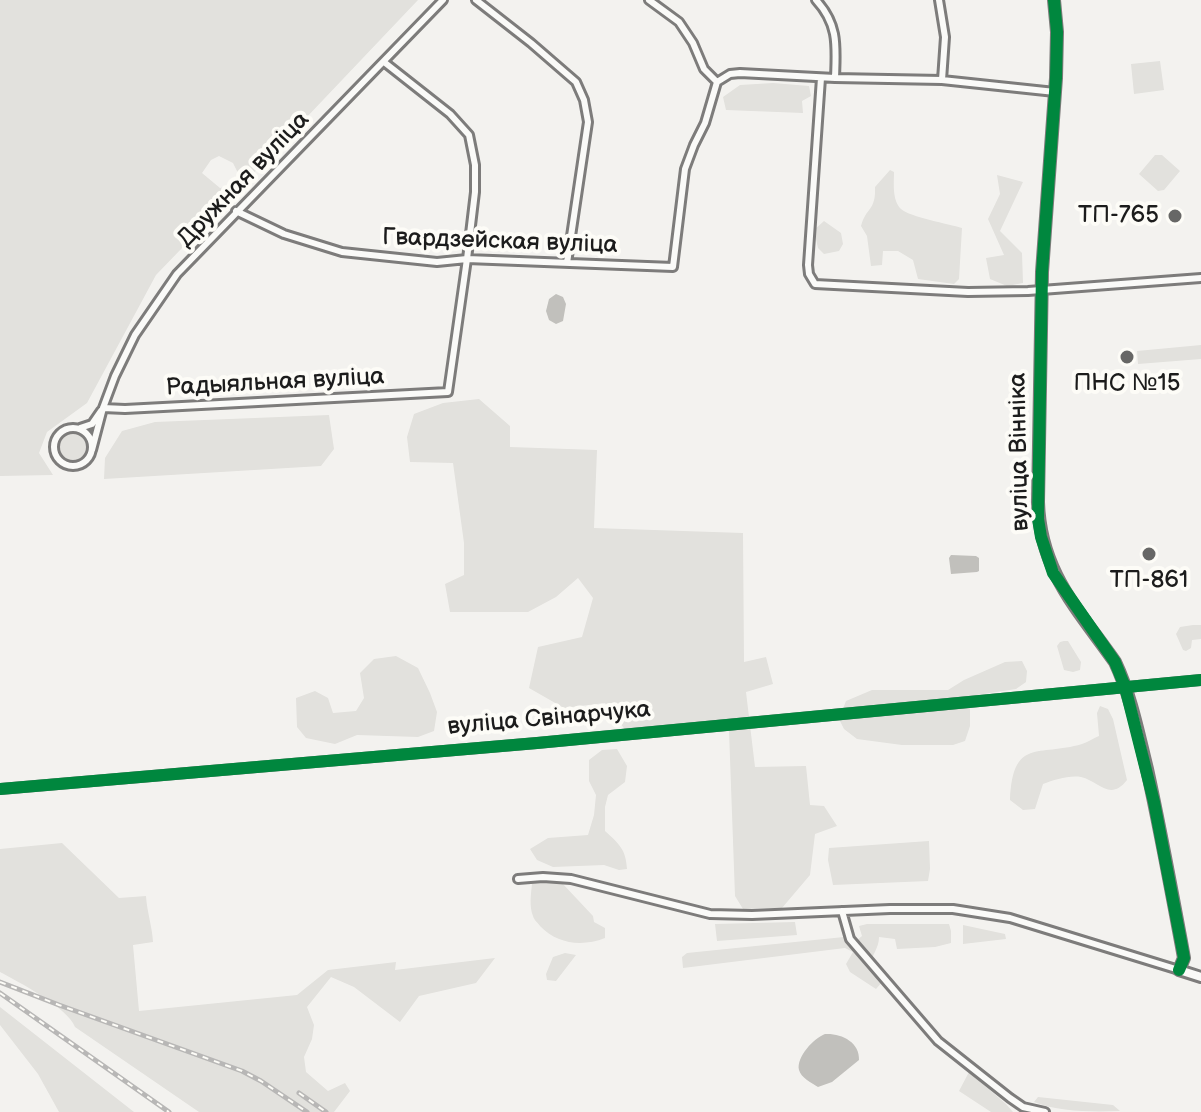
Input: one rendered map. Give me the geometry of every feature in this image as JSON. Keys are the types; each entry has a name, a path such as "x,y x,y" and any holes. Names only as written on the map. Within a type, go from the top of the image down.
{"street":[{"name":"Дружная вуліца","path":"92,450 115,376 135,335 177,274 443,0"},
{"path":"476,0 576,82 584,100 588,122 567,263"},
{"path":"649,0 679,22 693,43 704,69 717,82 730,74 740,73 942,80 1055,92"},
{"path":"816,0 828,13 833,29 836,43 835,78"},
{"path":"939,0 945,37 942,80"},
{"name":"вуліца Вінніка","path":"1054,0 1057,32 1055,92 1042,290 1038,502 1041,537 1053,573 1115,662 1125,687 1154,802 1182,947 1184,958 1179,970"},
{"path":"384,62 450,114 469,135 475,165 475,192 467,259"},
{"path":"821,78 808,265 815,284 968,292 1042,290 1201,278"},
{"name":"Гвардзейская вуліца","path":"236,211 284,234 342,252 437,262 467,259 673,267 685,169 705,123 717,82"},
{"name":"Радыяльная вуліца","path":"103,408 448,392 467,259"},
{"path":"75,428 87,433 92,450 87,461 69,466 58,459 54,447 58,435 63,431 75,428 84,428 92,424 103,408"},
{"name":"вуліца Свінарчука","path":"0,789 1201,680"},
{"path":"598,728 599,737"},
{"path":"518,879 571,879 710,914 953,909 1010,918 1201,977"},
{"path":"842,911 850,939 938,1041 1023,1107 1045,1112"}],"shaded area":[{"path":"0,0 418,0 248,179 238,173 233,163 219,156 211,160 202,173 220,188 230,186 237,191 156,275 87,403 47,432 39,453 53,475 0,476"},
{"path":"1160,61 1164,90 1134,94 1131,64"},
{"path":"773,83 809,86 811,96 802,101 803,113 726,110 723,97 740,85"},
{"path":"1155,155 1162,155 1180,171 1164,190 1158,191 1139,174"},
{"path":"890,170 894,172 895,196 901,209 962,228 959,279 954,284 918,279 913,260 898,251 883,251 882,265 871,266 867,236 861,226 874,201 875,187"},
{"path":"997,175 1023,182 1000,231 1022,253 1023,283 1007,286 990,279 986,258 1004,255 988,219 1000,194"},
{"path":"824,221 841,233 843,244 839,251 824,254 818,248 814,230"},
{"path":"556,294 563,297 566,304 563,321 556,324 549,320 546,311 549,299"},
{"path":"1201,345 1201,359 1138,364 1137,351"},
{"path":"479,399 510,426 510,447 597,450 594,528 743,533 744,662 766,657 773,684 746,692 755,767 806,766 810,805 824,806 837,826 815,834 810,875 782,908 743,909 735,896 729,731 670,734 626,731 605,703 564,708 529,688 538,647 582,637 593,598 578,578 556,597 528,612 450,612 445,584 464,575 464,543 453,463 410,462 407,437 414,414 443,403"},
{"path":"329,415 334,449 321,466 104,479 105,458 122,431 155,422"},
{"path":"73,432 84,436 88,447 84,458 73,462 62,458 58,447 62,436"},
{"path":"951,555 976,556 979,558 979,571 951,574"},
{"path":"1201,625 1201,639 1192,640 1191,648 1183,650 1176,634 1180,627"},
{"path":"1068,641 1081,662 1080,670 1073,672 1064,670 1057,646 1060,642"},
{"path":"396,656 418,668 437,712 434,731 418,737 357,735 335,744 306,738 297,727 296,698 315,691 328,698 333,713 356,711 364,698 360,673 374,659"},
{"path":"1022,661 1027,671 1026,682 1016,689 977,695 970,708 970,726 965,741 953,745 902,745 857,739 844,729 839,719 846,701 872,690 948,690 1005,662"},
{"path":"1100,706 1108,709 1113,719 1127,780 1110,790 1081,777 1052,781 1043,784 1035,809 1023,810 1010,800 1016,766 1022,758 1031,753 1082,744 1099,736 1097,713"},
{"path":"617,749 627,766 625,782 608,795 605,831 621,847 627,869 604,865 553,867 537,860 530,849 548,838 588,835 596,795 589,781 589,760 602,750"},
{"path":"929,841 928,881 833,885 829,848"},
{"path":"62,843 119,898 146,896 153,942 133,945 139,1011 297,995 328,970 396,962 395,970 495,958 476,983 419,996 400,1022 354,987 331,977 307,1007 314,1025 304,1057 306,1072 328,1091 345,1083 350,1091 334,1112 199,1112 75,1027 53,1004 0,972 0,849"},
{"path":"544,881 562,883 593,916 594,922 605,928 605,938 570,942 554,937 540,926 532,912 531,892 532,884"},
{"path":"795,922 797,935 717,941 715,924"},
{"path":"949,924 951,943 897,949 895,939 879,937 869,966 883,981 876,989 850,972 846,964 853,952 845,948 683,968 682,957 687,953 844,937 856,941 862,936 859,926"},
{"path":"963,925 1005,934 1006,939 963,944"},
{"path":"565,953 576,955 556,981 547,980 546,974 553,957"},
{"path":"0,1007 134,1112 59,1112 38,1074 0,1025"},
{"path":"825,1034 848,1040 856,1048 859,1060 832,1082 818,1087 802,1075 799,1065 807,1049"},
{"path":"969,1072 1013,1112 991,1112 959,1091"},
{"path":"1038,1097 1113,1105 1120,1111 1065,1110 1034,1102"}],"railway":[{"path":"0,982 242,1071 307,1112"},
{"path":"0,993 169,1112"},
{"path":"299,1093 326,1112"}],"cycle path":[{"path":"1054,0 1056,78 1042,272 1038,519 1053,573 1115,662 1125,687 1154,802 1182,947 1184,958 1179,970"},
{"path":"0,789 537,743 1201,680"}],"place":[{"name":"ТП-765","path":"1175,216"},
{"name":"ПНС №15","path":"1127,357"},
{"name":"ТП-861","path":"1149,554"}]}
